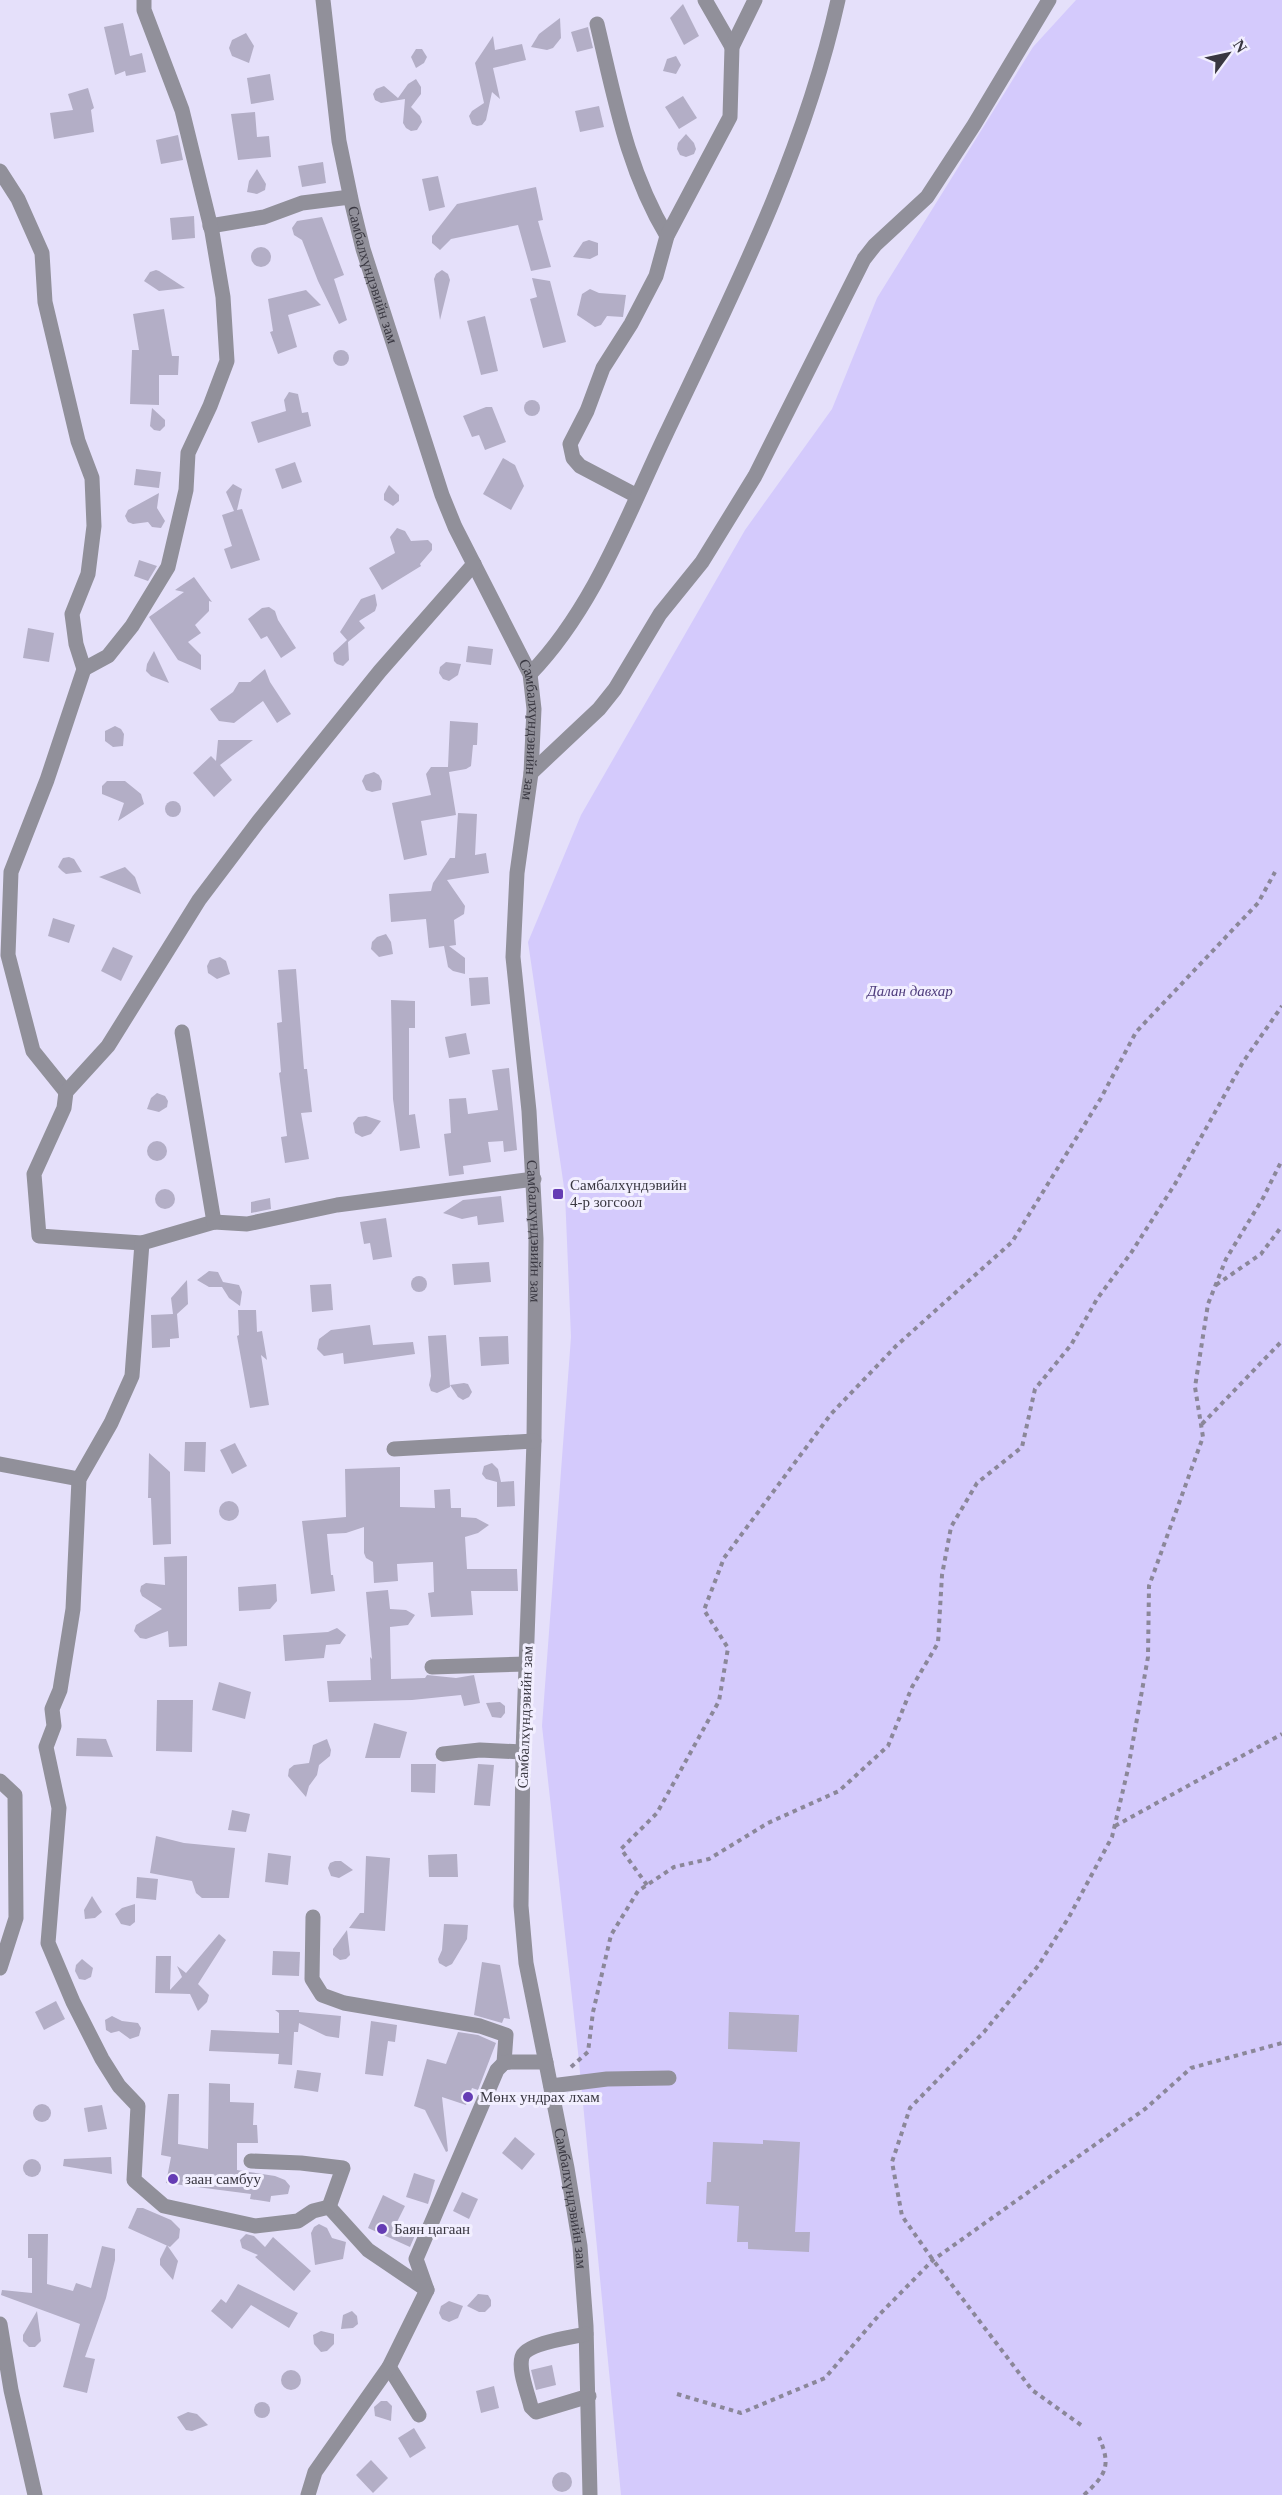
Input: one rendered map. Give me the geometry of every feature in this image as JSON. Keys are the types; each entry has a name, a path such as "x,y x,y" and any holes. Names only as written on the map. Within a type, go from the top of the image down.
{"street":[{"path":"84,669 108,656 132,626 168,567 186,490 188,453 210,406 227,361 223,297 210,226 182,110 144,10 144,0"},
{"name":"Самбалхүндэвийн зам","path":"323,0 339,141 363,249 439,487 455,527 530,674 534,709 531,773 518,873 513,957 534,1179 534,1441 523,1752 521,1906 526,1963 580,2246 589,2396 590,2495"},
{"path":"705,0 732,47"},
{"path":"637,496 580,466 573,458 570,444 587,411 603,368 631,324 656,276 667,236 730,117 732,47 755,0"},
{"path":"530,674 567,630 604,567 783,180 817,82 838,0"},
{"path":"531,773 599,709 615,689 660,614 702,562 755,476 864,259 875,245 927,197 974,125 1049,0"},
{"path":"597,24 628,152 649,205 667,236"},
{"path":"0,171 18,199 42,253 45,302 78,441 92,478 94,526 88,574 72,614 76,644 84,669 47,780 11,872 8,955 33,1051 66,1092"},
{"path":"210,226 264,217 302,203 350,197"},
{"path":"474,564 380,671 258,822 199,900 108,1046 66,1092 64,1108 34,1174 39,1236 142,1243 214,1222 247,1224 337,1205 534,1179"},
{"path":"182,1032 214,1222"},
{"path":"142,1243 132,1376 111,1423 79,1479 73,1609 60,1690 52,1709 54,1726 46,1747 59,1808 48,1943 73,2001 102,2059 119,2086 138,2106 134,2180 164,2206 255,2226 297,2221 313,2211 329,2207"},
{"path":"394,1449 534,1441"},
{"path":"0,1464 79,1479"},
{"path":"432,1667 527,1664"},
{"path":"443,1754 480,1750 523,1752"},
{"path":"0,1781 15,1795 16,1918 0,1968"},
{"path":"308,2495 315,2472 389,2367 427,2290 416,2259 497,2070 504,2063 506,2035 480,2026 344,2003 321,1995 312,1979 313,1917"},
{"path":"504,2063 546,2062"},
{"path":"551,2086 607,2079 669,2078"},
{"path":"251,2161 343,2168 329,2207"},
{"path":"329,2207 368,2250 427,2290"},
{"path":"0,2324 10,2390 35,2495"},
{"path":"586,2334 536,2345 525,2352 522,2358 522,2369 531,2407 536,2412 589,2396"},
{"path":"389,2367 419,2415"}],"path":[{"path":"647,1885 621,1849 657,1813 719,1701 728,1648 704,1610 724,1558 831,1414 896,1346 1012,1242 1101,1098 1136,1032 1258,903 1275,873"},
{"path":"551,2086 588,2052 593,2012 611,1935 638,1891 674,1868 709,1859 768,1823 839,1791 888,1746 912,1687 938,1643 942,1575 951,1527 977,1483 1022,1447 1035,1389 1071,1344 1097,1299 1131,1253 1175,1184 1243,1062 1282,1006"},
{"path":"1081,2425 1032,2390 933,2260 902,2216 892,2162 910,2108 984,2032 1038,1966 1069,1917 1112,1837 1128,1769 1148,1657 1149,1586 1203,1437 1195,1387 1208,1304 1226,1259 1263,1198 1282,1160"},
{"path":"1216,1285 1261,1254 1282,1226"},
{"path":"1201,1425 1282,1341"},
{"path":"1114,1827 1282,1734"},
{"path":"677,2394 741,2413 825,2378 879,2315 933,2260 1145,2109 1191,2068 1282,2043"},
{"path":"1084,2495 1104,2473 1108,2457 1099,2437"}],"green space":[{"name":"Далан давхар","path":"1076,0 1282,0 1282,2495 621,2495 578,2052 542,1726 571,1337 565,1194 528,942 581,815 745,530 832,409 877,298 1033,47"}],"building":[{"path":"683,4 699,36 684,45 670,18"},
{"path":"560,18 561,38 553,48 547,50 531,47 539,34"},
{"path":"123,23 130,56 142,53 146,72 126,76 125,71 115,75 104,27"},
{"path":"588,27 593,48 577,52 571,32"},
{"path":"246,33 254,46 249,63 232,56 229,48 232,40"},
{"path":"493,36 495,50 522,44 526,60 493,68 500,99 492,92 486,120 482,125 477,126 472,124 469,116 472,111 484,103 475,63"},
{"path":"416,49 422,49 427,57 424,63 416,68 411,57"},
{"path":"676,56 681,65 676,74 663,71 667,59"},
{"path":"270,74 274,100 251,104 247,78"},
{"path":"416,79 421,87 421,94 411,107 420,116 422,122 417,130 411,131 403,123 405,99 381,103 375,100 373,94 376,89 384,86 398,98 408,84"},
{"path":"88,88 94,108 91,110 94,132 54,139 50,113 73,110 68,94"},
{"path":"683,96 697,118 679,129 665,107"},
{"path":"599,106 604,127 580,132 575,111"},
{"path":"255,112 257,137 269,136 271,157 238,160 231,114"},
{"path":"686,134 696,149 694,154 686,157 680,155 677,149 678,143"},
{"path":"178,135 183,160 161,164 156,140"},
{"path":"323,162 326,183 302,187 298,166"},
{"path":"257,169 266,184 265,190 257,194 247,192 249,181"},
{"path":"438,176 445,207 429,211 422,179"},
{"path":"536,187 543,220 538,221 551,267 531,271 518,225 451,239 440,250 432,243 432,236 457,204"},
{"path":"194,216 195,238 172,240 170,218"},
{"path":"322,217 344,275 334,279 347,320 339,324 318,281 302,240 294,235 292,228 297,221"},
{"path":"589,240 598,243 598,255 590,259 573,257 583,242"},
{"path":"261,247 268,250 271,257 268,264 261,267 254,264 251,257 254,250"},
{"path":"156,270 185,288 159,291 144,281 150,272"},
{"path":"442,270 448,274 450,280 440,320 434,279 436,274"},
{"path":"532,278 550,281 566,342 543,348 530,299 537,297"},
{"path":"590,289 599,293 626,295 623,317 607,316 601,325 595,327 577,315 582,294"},
{"path":"306,290 321,305 288,315 297,347 278,354 270,332 273,331 268,299"},
{"path":"164,309 172,356 179,356 178,375 159,375 159,405 130,404 132,350 139,350 133,314"},
{"path":"485,316 498,371 481,375 467,321"},
{"path":"338,350 344,350 349,358 347,364 338,366 333,361 333,355"},
{"path":"289,392 298,394 302,413 308,412 311,426 258,443 251,422 286,411 284,400"},
{"path":"529,400 535,400 540,408 538,414 529,416 524,411 524,405"},
{"path":"492,407 506,442 485,450 479,435 472,437 463,416"},
{"path":"152,408 165,420 165,426 160,431 150,426"},
{"path":"503,458 515,465 524,486 511,510 483,494"},
{"path":"295,462 302,482 282,489 275,469"},
{"path":"136,469 161,472 159,488 134,485"},
{"path":"233,484 242,489 237,510 242,509 260,560 231,569 224,549 232,546 222,515 234,511 226,492"},
{"path":"389,485 399,495 399,501 393,506 384,500 384,494"},
{"path":"159,493 157,508 165,521 161,528 152,527 148,522 133,524 128,522 125,516 128,510"},
{"path":"397,528 405,531 411,541 428,540 432,544 432,550 420,564 421,566 382,590 369,568 395,553 390,537"},
{"path":"139,560 157,566 148,581 134,576"},
{"path":"194,577 212,602 209,601 209,611 195,625 201,633 188,642 201,655 201,670 178,660 149,617 184,592 175,590"},
{"path":"375,594 377,605 375,611 359,621 365,628 348,642 349,660 343,666 337,664 333,653 347,640 340,632 361,599"},
{"path":"269,607 275,611 278,620 296,648 281,658 267,636 261,639 248,619 262,608"},
{"path":"28,628 54,633 49,662 23,658"},
{"path":"468,646 493,649 491,665 466,662"},
{"path":"154,651 169,683 151,676 146,671"},
{"path":"446,662 461,664 458,675 449,681 443,679 439,673 440,667"},
{"path":"265,669 270,682 291,714 277,723 263,701 234,723 219,721 210,709 233,692 239,682 250,682"},
{"path":"450,721 478,723 477,745 473,745 471,766 449,772 456,815 421,821 427,855 404,860 392,803 431,795 426,774 431,767 448,767"},
{"path":"115,726 124,734 123,746 113,747 105,741 105,731"},
{"path":"218,740 253,740 220,765 232,780 214,797 193,773 211,756 216,761"},
{"path":"374,772 382,781 381,790 372,792 366,790 362,781 365,775"},
{"path":"107,781 125,781 141,794 144,804 118,821 124,803 102,794 102,786"},
{"path":"170,801 176,801 181,809 179,815 170,817 165,812 165,806"},
{"path":"458,813 477,814 475,855 486,853 489,873 447,880 465,906 464,914 454,920 456,945 449,946 465,958 465,974 448,967 444,946 429,948 426,919 391,922 389,894 431,891 433,883 450,858 455,858"},
{"path":"63,858 74,859 82,872 66,874 58,867"},
{"path":"125,867 135,877 141,894 99,877"},
{"path":"53,918 75,925 69,943 48,936"},
{"path":"386,934 391,942 393,954 379,957 371,949 372,942 377,937"},
{"path":"113,947 133,956 121,981 101,971"},
{"path":"220,957 226,961 230,974 217,979 208,973 207,966 210,960"},
{"path":"296,969 304,1069 307,1069 312,1112 301,1113 309,1159 285,1163 281,1137 287,1136 279,1073 281,1072 277,1023 282,1022 278,970"},
{"path":"488,977 490,1004 471,1006 469,978"},
{"path":"391,1000 415,1001 415,1028 409,1028 409,1115 415,1114 420,1148 400,1151 393,1099"},
{"path":"466,1033 470,1054 449,1058 445,1037"},
{"path":"509,1068 517,1150 504,1152 503,1141 488,1142 491,1162 463,1166 464,1174 449,1176 444,1134 451,1133 449,1099 466,1098 468,1114 498,1110 492,1070"},
{"path":"157,1093 165,1096 168,1101 167,1107 159,1112 147,1109 151,1098"},
{"path":"366,1116 381,1121 371,1134 362,1137 355,1133 353,1123 358,1117"},
{"path":"157,1141 164,1144 167,1151 164,1158 157,1161 150,1158 147,1151 150,1144"},
{"path":"165,1189 172,1192 175,1199 172,1206 165,1209 158,1206 155,1199 158,1192"},
{"path":"501,1196 504,1222 478,1225 477,1216 462,1219 443,1213 463,1200"},
{"path":"270,1198 271,1209 251,1213 251,1202"},
{"path":"386,1218 392,1257 373,1260 370,1243 364,1244 360,1222"},
{"path":"489,1262 491,1282 454,1285 452,1264"},
{"path":"209,1271 218,1272 223,1282 239,1285 242,1292 240,1306 229,1298 222,1287 209,1287 197,1280"},
{"path":"416,1276 422,1276 427,1284 425,1290 416,1292 411,1287 411,1281"},
{"path":"187,1280 188,1304 177,1314 179,1338 170,1339 170,1347 152,1348 151,1315 173,1314 171,1298"},
{"path":"331,1284 333,1310 312,1312 310,1285"},
{"path":"238,1310 256,1310 257,1332 262,1331 267,1360 261,1355 269,1405 250,1408 237,1336 239,1335"},
{"path":"370,1325 373,1345 413,1342 415,1354 344,1364 343,1353 324,1356 317,1349 319,1339 331,1330"},
{"path":"446,1335 450,1387 437,1393 431,1391 429,1385 431,1376 428,1336"},
{"path":"508,1336 509,1364 481,1366 479,1337"},
{"path":"468,1384 472,1392 463,1400 458,1397 450,1385"},
{"path":"185,1442 206,1442 205,1472 184,1471"},
{"path":"235,1443 247,1466 232,1474 220,1450"},
{"path":"149,1453 170,1472 171,1544 153,1545 151,1498 148,1498"},
{"path":"492,1463 498,1469 501,1482 514,1481 515,1506 497,1507 497,1482 486,1479 482,1474 484,1466"},
{"path":"400,1467 400,1507 435,1508 434,1490 450,1489 451,1508 461,1508 461,1517 476,1518 489,1525 478,1533 465,1537 467,1569 517,1569 518,1591 471,1591 473,1615 431,1617 428,1593 434,1592 433,1562 397,1564 398,1581 374,1583 373,1562 366,1558 364,1553 364,1527 346,1533 327,1534 335,1591 311,1594 302,1521 346,1517 345,1469"},
{"path":"225,1501 233,1501 239,1507 239,1515 233,1521 225,1521 219,1515 219,1507"},
{"path":"187,1556 187,1646 169,1647 168,1631 146,1639 140,1638 134,1631 136,1625 162,1609 142,1596 141,1586 146,1583 165,1585 164,1557"},
{"path":"276,1584 277,1601 270,1609 239,1611 238,1587"},
{"path":"388,1590 390,1609 406,1610 415,1615 408,1625 390,1627 391,1679 425,1678 427,1675 456,1678 474,1675 480,1703 464,1706 461,1695 412,1700 329,1702 327,1681 371,1680 370,1657 372,1659 366,1592"},
{"path":"337,1628 346,1635 340,1644 326,1645 324,1658 285,1661 283,1635 328,1632"},
{"path":"219,1682 251,1692 245,1719 212,1710"},
{"path":"157,1700 193,1700 192,1752 156,1751"},
{"path":"500,1702 505,1706 505,1713 501,1718 492,1717 486,1703"},
{"path":"374,1723 407,1732 400,1758 365,1758"},
{"path":"77,1738 106,1739 113,1757 76,1756"},
{"path":"327,1739 331,1750 330,1756 319,1765 317,1775 309,1786 306,1797 288,1776 289,1769 294,1765 309,1763 313,1745"},
{"path":"411,1764 436,1764 435,1793 411,1792"},
{"path":"478,1764 494,1765 490,1806 474,1805"},
{"path":"232,1810 250,1814 246,1832 228,1830"},
{"path":"156,1836 184,1843 235,1848 229,1898 202,1898 196,1893 192,1881 150,1873"},
{"path":"268,1853 291,1856 288,1885 265,1882"},
{"path":"457,1854 458,1877 429,1877 428,1855"},
{"path":"366,1856 390,1858 385,1931 349,1928 360,1913 364,1913"},
{"path":"341,1861 353,1870 339,1878 331,1876 328,1868 330,1863"},
{"path":"137,1877 158,1879 156,1900 136,1898"},
{"path":"92,1896 102,1912 95,1918 85,1919 84,1910"},
{"path":"135,1904 135,1922 130,1926 121,1924 115,1914 122,1908"},
{"path":"444,1924 468,1925 467,1939 452,1964 446,1967 439,1963 438,1959 442,1950"},
{"path":"347,1930 350,1955 340,1960 333,1955 333,1949"},
{"path":"219,1934 226,1940 198,1984 209,1995 207,2002 198,2011 190,1994 155,1993 156,1956 171,1956 170,1990 182,1977 177,1966 186,1973"},
{"path":"273,1951 300,1952 299,1976 272,1975"},
{"path":"82,1959 93,1968 91,1977 85,1980 79,1979 75,1971 76,1965"},
{"path":"482,1962 500,1965 510,2019 504,2018 502,2023 474,2015"},
{"path":"56,2001 65,2019 44,2030 35,2012"},
{"path":"275,2010 299,2010 299,2012 341,2016 339,2038 326,2036 299,2023 298,2032 294,2032 292,2065 278,2064 279,2054 209,2051 211,2030 279,2033 279,2013"},
{"path":"729,2012 799,2015 797,2052 728,2049"},
{"path":"112,2016 122,2021 138,2023 141,2028 139,2036 130,2039 119,2031 111,2033 106,2030 105,2020"},
{"path":"371,2021 397,2025 395,2042 388,2041 383,2076 365,2074"},
{"path":"458,2032 478,2035 496,2043 478,2090 472,2088 466,2105 442,2097 448,2151 446,2152 425,2110 414,2106 427,2059 446,2064"},
{"path":"297,2070 321,2073 318,2092 294,2088"},
{"path":"209,2083 230,2084 230,2102 254,2103 253,2125 257,2125 258,2143 237,2143 237,2170 275,2176 285,2180 290,2186 288,2194 271,2196 270,2202 250,2199 251,2194 166,2183 171,2157 161,2155 168,2094 179,2094 178,2144 208,2149"},
{"path":"38,2104 46,2104 51,2109 49,2120 38,2122 33,2117 33,2109"},
{"path":"102,2105 107,2129 88,2132 84,2108"},
{"path":"515,2137 535,2154 522,2170 502,2153"},
{"path":"763,2140 800,2142 795,2232 810,2232 809,2252 748,2249 748,2242 737,2242 739,2206 706,2204 707,2182 711,2182 713,2142 763,2144"},
{"path":"111,2157 112,2174 63,2166 64,2159"},
{"path":"32,2159 38,2162 41,2168 38,2174 32,2177 26,2174 23,2168 26,2162"},
{"path":"414,2173 435,2180 428,2204 406,2197"},
{"path":"462,2192 478,2199 469,2219 453,2211"},
{"path":"383,2195 405,2206 396,2224 416,2233 410,2247 368,2228"},
{"path":"137,2208 143,2208 171,2220 180,2229 179,2238 170,2247 128,2228"},
{"path":"319,2224 327,2228 332,2238 346,2242 343,2259 315,2265 311,2233"},
{"path":"28,2234 48,2234 47,2284 73,2291 76,2283 91,2288 102,2246 115,2249 115,2260 106,2298 85,2357 95,2359 87,2393 63,2387 80,2324 1,2295 2,2290 32,2293 32,2258 28,2258"},
{"path":"246,2234 254,2236 265,2247 273,2237 311,2271 294,2291 255,2257 258,2255 242,2248 240,2240"},
{"path":"167,2245 178,2261 173,2280 160,2265 160,2259"},
{"path":"238,2284 298,2313 289,2328 251,2305 232,2329 211,2311 221,2299 226,2303"},
{"path":"478,2294 488,2295 491,2300 491,2306 485,2312 479,2312 467,2306"},
{"path":"449,2301 463,2306 458,2318 449,2322 442,2319 439,2313 441,2306"},
{"path":"37,2311 41,2341 35,2347 29,2347 23,2341 23,2335"},
{"path":"352,2311 357,2316 358,2324 353,2328 341,2329 343,2315"},
{"path":"321,2331 334,2334 334,2344 327,2351 321,2352 314,2344 313,2335"},
{"path":"552,2365 556,2385 536,2390 531,2370"},
{"path":"287,2370 295,2370 301,2376 301,2384 295,2390 287,2390 281,2384 281,2376"},
{"path":"494,2386 499,2408 481,2413 476,2391"},
{"path":"381,2401 387,2401 392,2406 391,2421 375,2416 374,2407"},
{"path":"259,2402 265,2402 270,2410 268,2416 259,2418 254,2413 254,2407"},
{"path":"188,2412 197,2414 208,2425 192,2431 186,2430 177,2417"},
{"path":"414,2428 426,2448 410,2458 398,2438"},
{"path":"371,2460 388,2478 373,2493 356,2475"},
{"path":"562,2472 569,2475 572,2482 569,2489 562,2492 555,2489 552,2482 555,2475"}],"place":[{"name":"Самбалхүндэвийн 4-р зогсоол","path":"558,1194"},
{"name":"Мөнх ундрах лхам","path":"468,2097"},
{"name":"заан самбуу","path":"173,2179"},
{"name":"Баян цагаан","path":"382,2229"}]}
